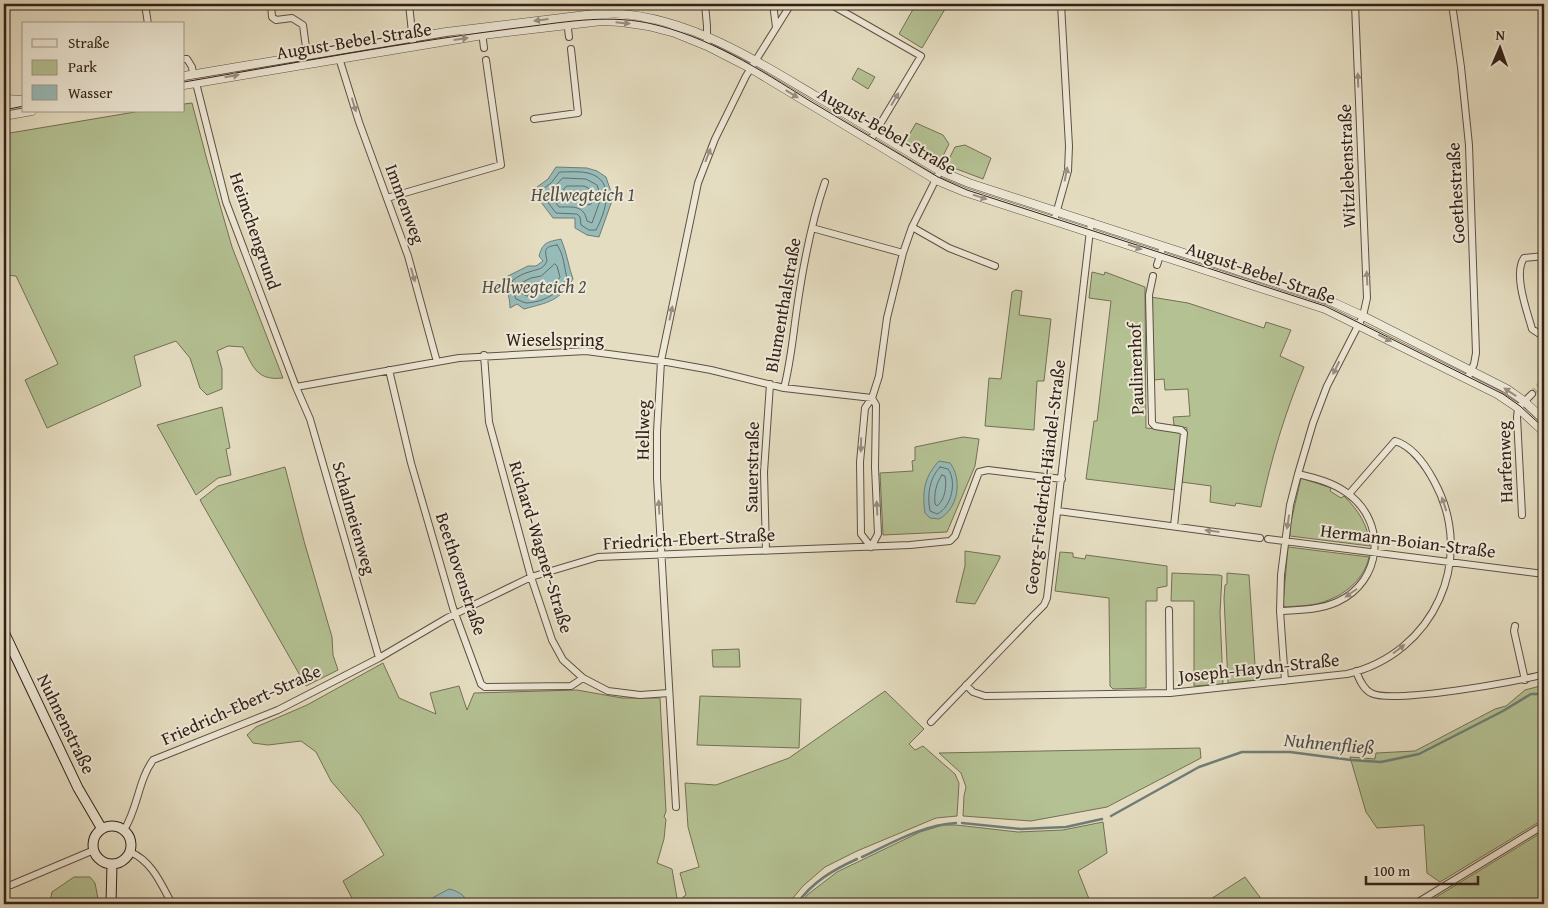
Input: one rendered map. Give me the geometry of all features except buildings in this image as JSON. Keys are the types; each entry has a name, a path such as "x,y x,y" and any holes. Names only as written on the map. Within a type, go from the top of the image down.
{"main road":[{"name":"Nuhnenstraße","path":"4,632 78,788 102,829"},
{"path":"113,826 124,830 131,840 130,852 125,860 112,864 102,861 94,850 95,838 102,829 113,826"},
{"path":"111,904 112,864"}],"street":[{"path":"145,4 148,22"},
{"path":"270,4 272,17 276,20 292,18 303,25 307,55"},
{"path":"409,4 413,46"},
{"path":"705,4 707,46"},
{"path":"772,4 776,27"},
{"name":"Hellweg","path":"676,807 668,693 656,437 660,361 698,183 714,139 750,68 791,4"},
{"path":"830,4 921,56 870,141"},
{"path":"1054,221 1068,171 1069,146 1061,4"},
{"name":"Witzlebenstraße","path":"1285,681 1280,610 1285,541 1298,474 1313,422 1327,386 1359,325 1368,298 1355,4"},
{"name":"Goethestraße","path":"1452,4 1470,145 1476,353 1474,364 1467,379"},
{"name":"August-Bebel-Straße","path":"185,76 412,37 567,21 602,13 623,13 677,25 707,36 755,60 940,171 969,183 1328,300 1507,389 1544,420"},
{"path":"567,21 569,37"},
{"name":"August-Bebel-Straße","path":"567,21 602,21 648,26 674,33 707,46 750,68 936,180 965,192 1090,231 1325,309 1497,394 1518,408 1544,432"},
{"path":"482,31 484,48"},
{"name":"August-Bebel-Straße","path":"185,85 413,46 482,31"},
{"path":"534,119 578,113 571,49"},
{"name":"Immenweg","path":"339,58 359,122 408,256 437,362"},
{"path":"185,59 192,66 193,74"},
{"path":"387,198 500,165 486,60"},
{"name":"Heimchengrund","path":"196,82 226,202 296,387"},
{"path":"4,99 22,101"},
{"path":"4,107 22,102"},
{"path":"4,116 26,112"},
{"path":"872,398 876,405 874,467 878,534 871,547 861,534 860,478 865,408 872,398 882,361 887,318 912,227 940,171"},
{"name":"Blumenthalstraße","path":"784,388 790,363 797,307 812,228 825,182"},
{"name":"Georg-Friedrich-Händel-Straße","path":"931,722 1044,605 1048,591 1062,479 1091,222"},
{"path":"912,227 949,248 995,266"},
{"name":"Blumenthalstraße","path":"812,228 904,253"},
{"path":"1156,265 1163,246"},
{"path":"1544,256 1524,258 1520,264 1520,280 1532,330 1544,337"},
{"name":"Paulinenhof","path":"1153,276 1149,295 1152,423 1155,426 1182,430 1184,433 1174,526"},
{"name":"Wieselspring","path":"296,387 484,355 586,351 711,370 784,388 872,398"},
{"name":"Richard-Wagner-Straße","path":"484,355 489,422 531,576 553,642 563,660 583,678 608,691 640,694 668,693"},
{"name":"Beethovenstraße","path":"389,370 411,463 452,603 481,684 485,687 571,686 583,678"},
{"name":"Sauerstraße","path":"766,550 764,472 770,384"},
{"name":"Schalmeienweg","path":"296,387 310,420 379,658"},
{"path":"1518,408 1532,394"},
{"name":"Harfenweg","path":"1518,408 1522,515"},
{"path":"1349,494 1394,441 1401,443 1420,460 1440,492 1448,516 1452,543 1448,574 1437,605 1419,631 1392,654 1356,672"},
{"name":"Friedrich-Ebert-Straße","path":"124,830 130,820 146,770 153,760 278,710 379,658 456,614 531,576 598,557 871,547 950,541 955,536 980,472 988,470 1062,479"},
{"path":"1280,610 1308,609 1324,606 1336,602 1355,591 1369,573 1375,552 1375,537 1369,520 1362,508 1349,494 1323,480 1298,474"},
{"path":"1058,511 1260,538"},
{"name":"Hermann-Boian-Straße","path":"1268,539 1544,574"},
{"path":"1169,610 1170,693"},
{"path":"1515,626 1514,631 1525,680"},
{"name":"Joseph-Haydn-Straße","path":"966,686 973,692 985,696 1170,693 1356,672 1360,681 1370,692 1381,697 1450,691 1525,680 1544,674"},
{"path":"1415,904 1544,825"},
{"path":"4,886 11,885 94,850"},
{"path":"130,852 149,865 172,904"}],"green space":[{"path":"916,4 948,4 922,48 899,34"},
{"path":"858,68 875,77 868,89 852,79"},
{"path":"192,103 232,247 283,378 262,375 253,366 243,347 228,346 217,351 222,369 222,389 207,395 200,388 190,358 176,341 134,356 141,386 47,428 25,380 58,364 16,276 4,275 4,134 135,112 185,112 185,104"},
{"path":"916,123 943,135 949,144 940,162 905,142"},
{"path":"965,145 991,158 983,179 946,165 955,147"},
{"path":"1092,272 1104,275 1105,272 1145,287 1146,428 1180,431 1182,434 1176,490 1086,479 1094,421 1097,421 1111,301 1089,298"},
{"path":"1016,290 1022,291 1019,315 1051,319 1044,381 1037,381 1034,430 985,426 989,378 1001,379 1012,292"},
{"path":"1151,297 1188,303 1264,328 1266,322 1291,330 1280,356 1304,367 1279,436 1261,507 1236,503 1235,506 1210,502 1211,486 1181,482 1187,428 1174,425 1173,417 1190,416 1188,389 1165,390 1164,379 1154,380"},
{"path":"222,407 230,448 226,449 231,475 218,478 196,495 157,425"},
{"path":"963,437 979,439 975,466 947,532 883,535 880,473 913,471 912,461 915,460 915,447"},
{"path":"285,467 332,637 333,655 338,670 306,686 200,500 218,486"},
{"path":"1301,478 1331,488 1330,491 1341,498 1344,496 1362,519 1370,546 1290,536 1290,526"},
{"path":"1288,547 1369,557 1362,574 1342,594 1325,602 1285,607 1283,604"},
{"path":"965,551 1000,556 975,604 956,602 965,566"},
{"path":"1060,552 1073,553 1073,557 1085,559 1086,555 1167,566 1167,586 1157,588 1157,601 1146,601 1146,688 1113,689 1110,686 1109,598 1055,591"},
{"path":"1172,573 1222,576 1220,613 1223,684 1194,686 1194,601 1171,601"},
{"path":"1227,573 1249,575 1256,680 1228,683 1224,598"},
{"path":"739,649 740,667 713,667 712,650"},
{"path":"383,663 399,698 436,714 430,693 459,686 467,710 474,693 577,690 622,698 660,698 666,811 664,817 666,819 664,839 657,863 672,869 678,904 468,904 466,899 434,897 426,904 355,904 343,881 384,855 361,816 331,781 316,752 301,741 268,745 253,743 247,735 256,727 307,705"},
{"path":"1544,680 1544,819 1440,882 1427,873 1424,825 1377,828 1366,812 1350,757 1375,759 1376,753 1415,751 1495,709 1506,706 1525,690 1540,686 1539,681"},
{"path":"885,691 924,729 909,744 915,750 923,746 955,774 959,783 957,816 936,818 857,851 825,867 803,886 788,904 683,904 683,897 686,895 680,873 699,867 688,827 685,783 716,785 789,758"},
{"path":"700,696 801,699 799,748 697,745"},
{"path":"1200,748 1201,758 1107,807 1031,821 963,816 966,787 961,773 939,753"},
{"path":"1103,822 1107,853 1078,871 1091,904 801,904 807,895 837,872 920,832 943,825 1018,832 1063,830"},
{"path":"1544,831 1544,904 1425,904"},
{"path":"74,877 90,877 95,883 99,904 60,904 50,902 52,892"},
{"path":"1245,877 1265,904 1203,904"}],"water":[{"name":"Hellwegteich 1","path":"556,167 587,168 597,171 606,177 613,198 599,237 587,235 575,228 575,218 553,218 538,198 537,187 548,179"},
{"name":"Hellwegteich 2","path":"561,239 573,279 568,287 557,297 547,302 524,309 517,304 510,308 507,285 508,276 528,266 536,266 543,261 539,256 544,245"},
{"path":"939,461 950,463 954,470 957,486 951,508 939,519 930,518 925,513 924,492 927,479"},
{"path":"449,889 461,894 468,904 426,904 434,897"}],"waterway":[{"name":"Nuhnenfließ","path":"1111,816 1199,767 1242,752 1290,752 1381,762 1419,754 1503,711 1531,694 1544,694"},
{"name":"Nuhnenfließ","path":"962,823 1021,829 1066,827 1102,819"},
{"name":"Nuhnenfließ","path":"862,857 919,831 943,824 956,823"},
{"name":"Nuhnenfließ","path":"797,904 816,883 857,859"}],"tunnel":[{"path":"1532,394 1542,383"}],"tram line":[{"path":"185,82 392,46 549,24 599,19 632,20 648,23 691,36 732,55 938,177 967,190 1325,306 1503,394 1520,406 1544,428"},
{"path":"4,110 22,106"}]}
